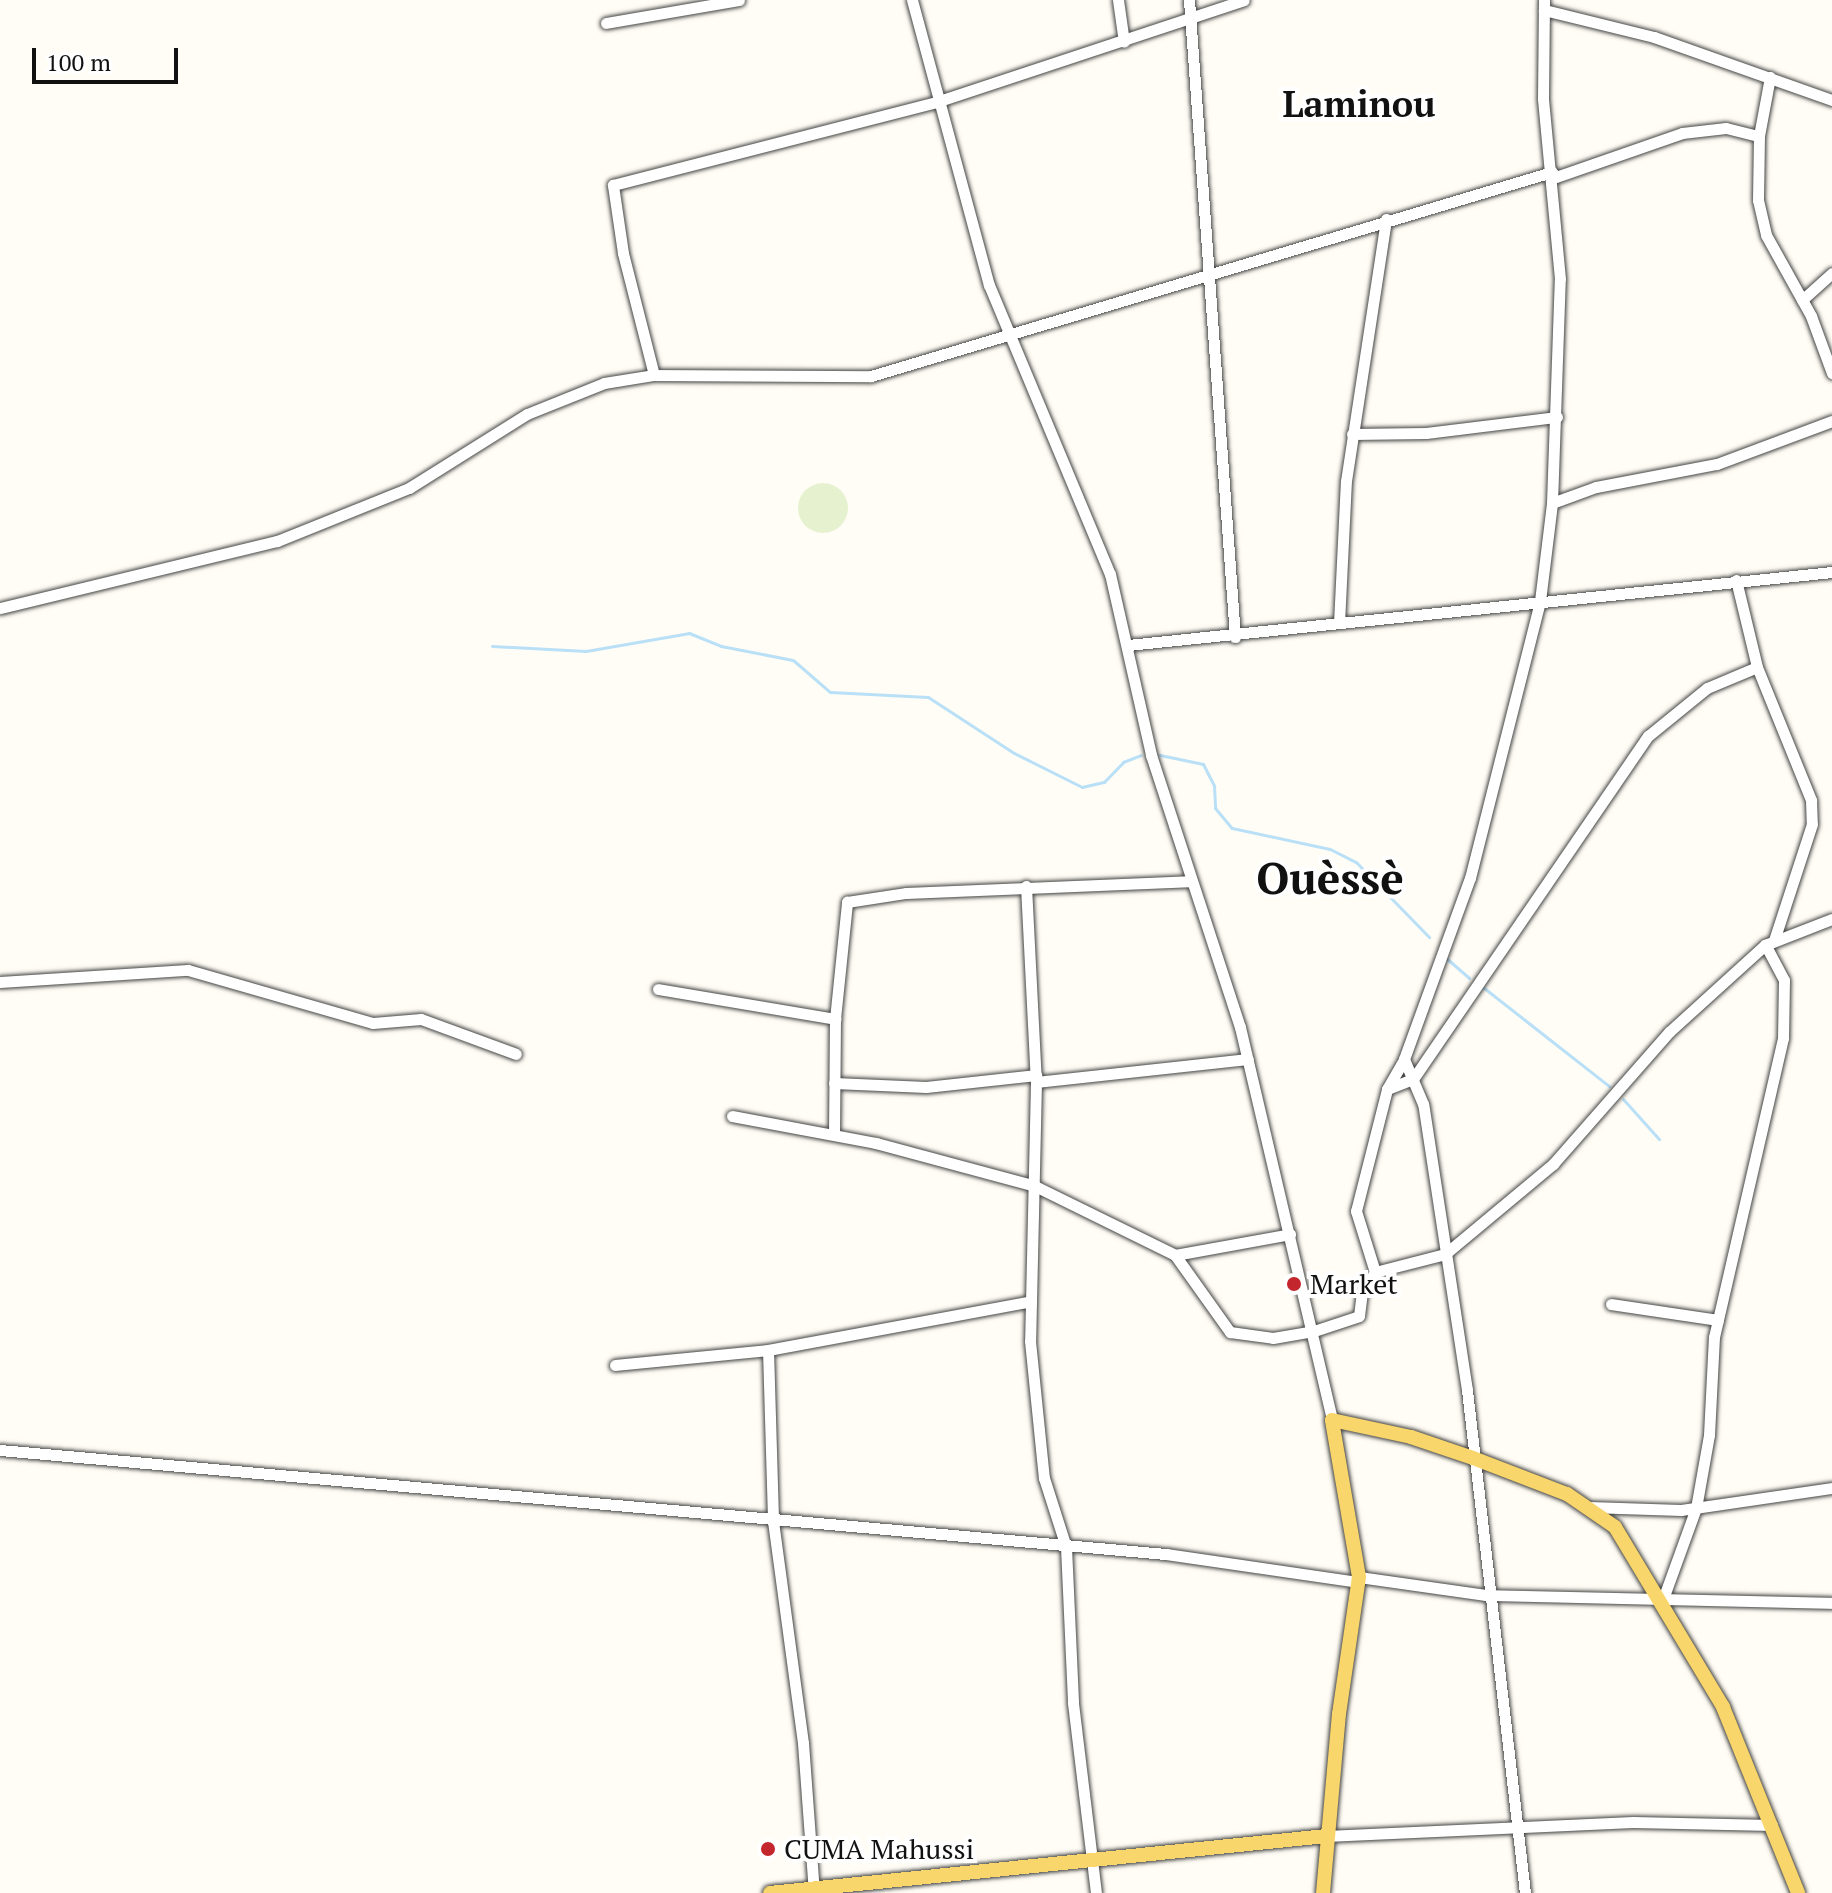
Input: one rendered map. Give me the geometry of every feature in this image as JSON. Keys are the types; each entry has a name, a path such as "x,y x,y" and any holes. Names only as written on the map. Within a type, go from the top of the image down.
{"main road":[{"path":"1323,1893 1326,1836 1359,1579 1332,1420 1411,1437 1473,1458 1589,1507 1615,1527 1663,1599 1723,1707 1798,1893"},
{"path":"770,1893 1092,1857 1326,1836"}],"street":[{"path":"606,23 739,0"},
{"path":"912,0 936,102 1007,337 1099,546 1128,645 1151,755 1248,1059 1314,1331 1332,1420"},
{"path":"1118,0 1124,42"},
{"path":"1189,0 1235,637"},
{"path":"654,375 623,253 613,185 936,102 1190,22 1244,0"},
{"path":"1375,1272 1356,1211 1387,1089 1404,1059 1470,878 1540,601 1552,503 1560,279 1543,98 1544,5 1654,37 1832,100"},
{"path":"1770,77 1756,172 1766,235 1802,300 1832,373"},
{"path":"0,608 277,541 419,483 548,403 654,375 856,379 1007,337 1386,219 1552,175 1682,133 1726,128 1759,136"},
{"path":"1339,623 1352,434 1386,219"},
{"path":"1802,300 1832,273"},
{"path":"1352,434 1426,433 1557,417"},
{"path":"1552,503 1596,487 1717,464 1832,421"},
{"path":"1128,645 1235,637 1540,601 1832,572"},
{"path":"1663,1599 1696,1508 1709,1435 1718,1320 1783,1038 1784,980 1770,942 1812,814 1806,782 1757,667 1736,580"},
{"path":"1387,1089 1413,1079 1648,736 1707,688 1757,667"},
{"path":"834,1134 835,1019 847,902 1026,886 1189,881"},
{"path":"1026,886 1036,1078 1035,1186 1028,1302 1044,1478 1066,1547 1073,1703 1096,1893"},
{"path":"732,1116 834,1134 1035,1186 1175,1255 1230,1332 1273,1338 1314,1331 1359,1316 1362,1292 1375,1272 1445,1254 1553,1164 1669,1032 1770,942 1832,919"},
{"path":"0,982 188,970 373,1023 421,1019 516,1054"},
{"path":"658,989 835,1019"},
{"path":"834,1083 926,1087 1248,1059"},
{"path":"1404,1059 1423,1104 1445,1254 1473,1458 1513,1830 1525,1893"},
{"path":"1175,1255 1290,1234"},
{"path":"615,1365 768,1350 1028,1302"},
{"path":"1611,1304 1718,1320"},
{"path":"768,1350 773,1521 803,1743 814,1888"},
{"path":"0,1450 1166,1554 1486,1595 1832,1603"},
{"path":"1589,1507 1696,1508 1832,1488"},
{"path":"1326,1836 1513,1830 1633,1822 1772,1825"}],"green space":[{"path":"823,483 841,490 848,508 841,526 823,533 805,526 798,508 805,490"}],"waterway":[{"path":"492,646 586,651 689,633 721,646 793,660 830,692 928,697 1014,753 1082,787 1104,782 1123,762 1141,755"},
{"path":"1160,755 1203,764 1214,786 1215,808 1232,828 1330,849 1356,862 1429,937"},
{"path":"1445,957 1469,978"},
{"path":"1484,988 1609,1086"},
{"path":"1623,1099 1659,1139"}],"place":[{"name":"Market","path":"1294,1284"},
{"name":"CUMA Mahussi","path":"768,1849"}],"district":[{"name":"Laminou","path":"1359,104"},
{"name":"Ouèssè","path":"1330,878"}]}
